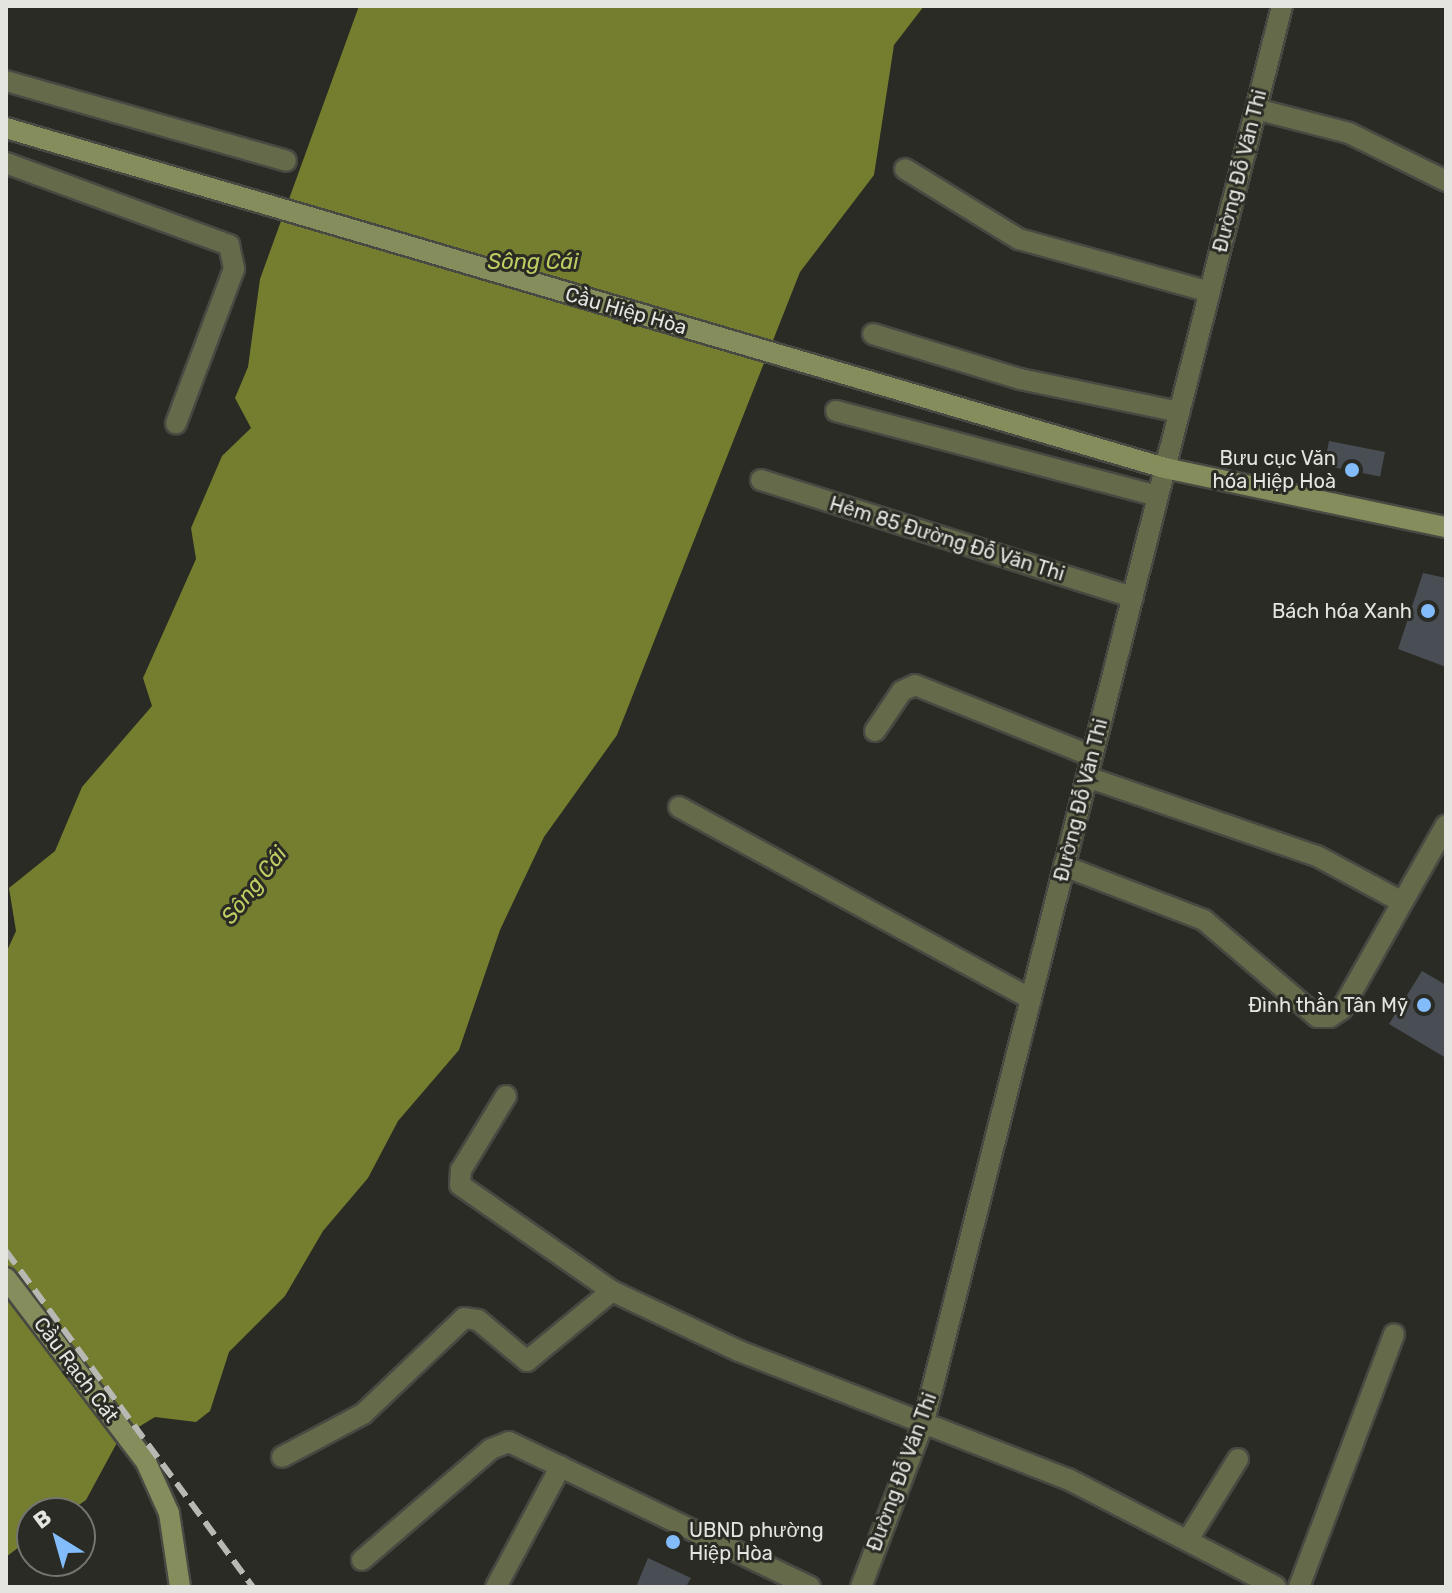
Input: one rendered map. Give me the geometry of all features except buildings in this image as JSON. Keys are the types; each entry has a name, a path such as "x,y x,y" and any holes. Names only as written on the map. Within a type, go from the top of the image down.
{"main road":[{"name":"Cầu Hiệp Hòa","path":"6,128 1165,468 1446,527"},
{"name":"Cầu Rạch Cát","path":"6,1278 146,1462 169,1513 180,1587"}],"street":[{"name":"Đường Đỗ Văn Thi","path":"861,1587 924,1421 1282,6"},
{"path":"6,81 286,161"},
{"path":"1256,109 1349,133 1446,181"},
{"path":"6,163 229,245 234,269 176,423"},
{"path":"905,169 1019,239 1210,292"},
{"path":"873,334 1020,379 1180,412"},
{"path":"836,411 1158,496"},
{"name":"Hẻm 85 Đường Đỗ Văn Thi","path":"761,480 1133,597"},
{"path":"875,731 902,691 915,685 1092,756"},
{"path":"1087,777 1317,856 1402,902"},
{"path":"679,807 1031,999"},
{"path":"1064,866 1204,920 1317,1017 1342,1009 1402,902 1445,834"},
{"path":"506,1096 461,1170 460,1185 612,1291 739,1351 924,1421 1189,1538 1276,1587"},
{"path":"282,1457 363,1414 464,1318 478,1320 527,1361 612,1291"},
{"path":"1299,1587 1394,1334"},
{"path":"362,1560 501,1443 561,1466 810,1587"},
{"path":"1189,1538 1238,1459"},
{"path":"496,1587 561,1466"}],"water":[{"name":"Sông Cái","path":"359,6 924,6 894,45 874,175 800,272 617,735 544,837 500,930 459,1050 398,1121 368,1178 323,1231 285,1296 229,1352 210,1411 196,1422 155,1417 119,1439 88,1497 16,1497 16,1549 6,1557 6,953 16,931 9,888 55,851 82,787 152,706 143,678 196,559 191,528 222,456 251,428 235,398 248,367 260,279"}],"railway":[{"path":"6,1251 253,1587"}],"place":[{"name":"Bưu cục Văn hóa Hiệp Hoà","path":"1352,470"},
{"name":"Bách hóa Xanh","path":"1428,611"},
{"name":"Đình thần Tân Mỹ","path":"1424,1005"},
{"name":"UBND phường Hiệp Hòa","path":"673,1542"}]}
